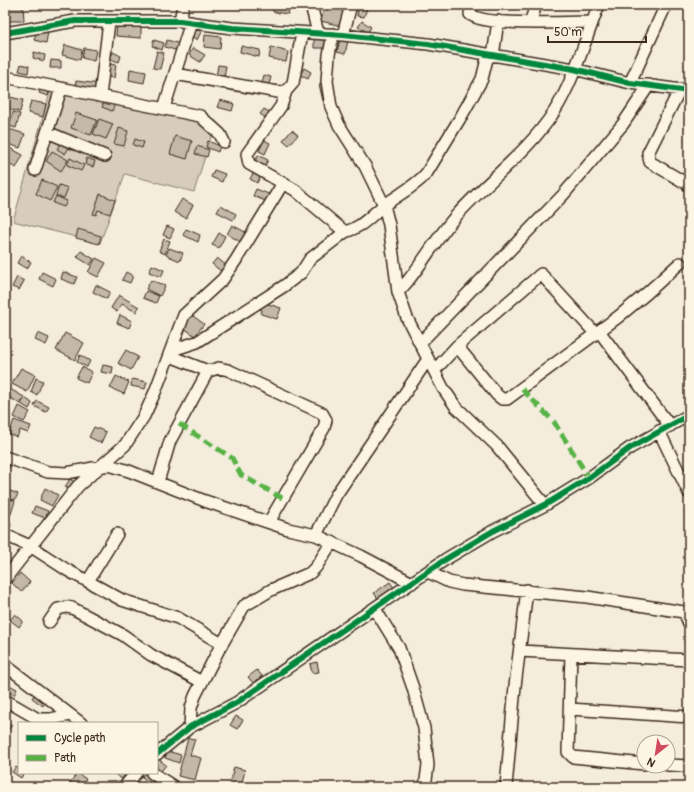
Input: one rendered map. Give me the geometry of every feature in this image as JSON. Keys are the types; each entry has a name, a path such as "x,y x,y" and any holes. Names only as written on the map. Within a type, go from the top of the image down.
{"street":[{"path":"164,108 175,74 185,21 183,5"},
{"path":"311,5 318,33"},
{"path":"351,5 329,55 327,81 331,107 365,166 384,205 389,225 398,292 407,318 434,371 456,407 497,446 545,505"},
{"path":"472,5 470,14 486,20 530,23 592,22"},
{"path":"530,23 536,5"},
{"path":"398,292 456,217 495,175 531,142 558,105 565,93 599,5"},
{"path":"630,83 666,5"},
{"path":"5,33 75,22 185,21 232,28 318,33 428,44 574,69 630,83 687,90 648,153 648,158 650,162 689,185"},
{"path":"171,353 196,342 284,286 301,273 310,259 345,232 361,226 384,205 419,182 431,167 482,79 491,55 498,21"},
{"path":"100,96 109,22"},
{"path":"302,33 293,83 286,91 281,106 247,154 249,164 295,190 345,232"},
{"path":"175,74 278,92 286,91"},
{"path":"5,77 200,116 220,134 224,142"},
{"path":"420,343 563,195 624,124 649,85"},
{"path":"35,170 61,89"},
{"path":"47,132 105,156"},
{"path":"5,579 78,486 125,445 152,398 171,353 184,315 222,278 244,247 283,183"},
{"path":"457,346 497,395 502,399 507,399 647,294 680,263"},
{"path":"434,371 457,346 541,274 597,332 670,426"},
{"path":"171,353 208,371 219,368 228,370 322,413 326,420 324,428 269,522"},
{"path":"316,535 336,495 428,359"},
{"path":"158,482 170,441 208,371"},
{"path":"158,753 190,727 236,703 428,572 493,531 545,505 589,478 630,448 689,415"},
{"path":"659,431 689,493"},
{"path":"5,458 48,472 68,473 109,465 158,482 205,501 288,529 316,535 412,583"},
{"path":"88,581 117,534"},
{"path":"5,535 30,546 122,600 178,618 222,644"},
{"path":"190,727 191,708 202,682 244,606 265,593 310,573 316,567 332,542"},
{"path":"428,572 449,582 463,585 587,597 686,612 689,623"},
{"path":"506,787 527,590"},
{"path":"49,622 58,609 63,607 72,608 123,634 151,655 202,682"},
{"path":"375,609 399,648 413,688 424,728 428,766 426,787"},
{"path":"520,651 689,660"},
{"path":"571,654 568,752 573,757 636,763"},
{"path":"5,665 80,722"},
{"path":"5,700 38,719 51,719 70,715"},
{"path":"570,709 689,717"},
{"path":"676,765 689,766"},
{"path":"124,787 135,774"},
{"path":"154,774 174,787"}],"shaded area":[{"path":"51,89 216,121 194,192 125,174 100,243 13,221"}],"building":[{"path":"5,5 23,5 24,21 5,21"},
{"path":"274,5 289,5 288,14 273,12"},
{"path":"325,5 339,9 340,5 347,6 341,26 321,21"},
{"path":"359,5 368,5 364,17 357,16"},
{"path":"362,21 371,27 368,32 358,27"},
{"path":"117,23 141,25 141,38 116,36"},
{"path":"198,25 203,28 197,40 191,36"},
{"path":"37,29 48,32 46,43 34,40"},
{"path":"205,35 221,37 220,49 204,47"},
{"path":"314,35 330,35 330,48 314,48"},
{"path":"341,35 349,36 345,54 337,52"},
{"path":"154,40 164,43 162,50 152,46"},
{"path":"167,40 180,44 178,51 165,47"},
{"path":"65,45 82,50 80,60 62,55"},
{"path":"241,46 260,50 259,57 240,52"},
{"path":"271,47 288,52 286,62 269,58"},
{"path":"84,48 96,50 94,61 82,58"},
{"path":"193,48 205,55 200,62 189,55"},
{"path":"157,51 164,53 160,69 153,68"},
{"path":"34,52 45,55 44,61 33,58"},
{"path":"113,52 121,56 119,62 110,59"},
{"path":"51,60 61,61 61,68 50,68"},
{"path":"21,64 29,66 28,73 19,71"},
{"path":"110,64 116,65 114,78 107,77"},
{"path":"218,65 226,66 224,78 216,77"},
{"path":"304,68 311,72 308,79 300,75"},
{"path":"130,69 146,72 144,83 129,80"},
{"path":"264,75 271,77 268,88 261,87"},
{"path":"76,81 100,84 98,91 75,88"},
{"path":"326,82 329,99 323,101 319,84"},
{"path":"41,86 50,89 48,96 39,93"},
{"path":"5,96 23,100 20,112 5,108"},
{"path":"105,100 115,104 112,111 102,107"},
{"path":"220,100 234,104 232,111 217,107"},
{"path":"31,101 46,104 43,117 28,113"},
{"path":"264,109 273,114 269,120 260,114"},
{"path":"13,112 20,114 16,128 9,126"},
{"path":"76,113 97,120 91,135 71,128"},
{"path":"99,119 113,124 106,139 93,134"},
{"path":"119,128 128,131 124,146 114,144"},
{"path":"9,129 25,134 20,148 5,143"},
{"path":"292,130 298,135 289,145 283,140"},
{"path":"66,135 74,140 65,154 57,149"},
{"path":"175,136 192,141 187,159 170,154"},
{"path":"135,139 144,142 142,148 133,145"},
{"path":"264,140 270,143 265,154 259,151"},
{"path":"208,141 220,146 218,152 206,147"},
{"path":"6,146 23,155 16,168 5,162"},
{"path":"197,146 209,150 207,157 195,154"},
{"path":"52,151 68,160 61,171 46,161"},
{"path":"258,155 268,160 265,166 255,161"},
{"path":"70,158 84,165 81,171 67,165"},
{"path":"87,158 95,161 93,167 85,164"},
{"path":"257,166 264,170 257,183 250,179"},
{"path":"214,170 225,174 222,182 211,177"},
{"path":"42,180 57,187 50,201 36,194"},
{"path":"59,185 68,188 64,198 56,196"},
{"path":"256,189 271,195 268,202 253,196"},
{"path":"100,194 115,200 110,214 98,210 96,215 93,214"},
{"path":"56,196 67,201 64,207 53,203"},
{"path":"182,199 193,205 186,218 174,212"},
{"path":"221,205 236,214 233,220 217,212"},
{"path":"232,225 249,234 244,244 227,234"},
{"path":"167,226 174,229 170,238 163,235"},
{"path":"78,229 101,236 99,244 76,238"},
{"path":"186,229 200,235 198,242 183,235"},
{"path":"219,233 225,236 219,248 212,245"},
{"path":"164,239 170,241 165,254 159,251"},
{"path":"169,248 183,253 180,261 166,255"},
{"path":"81,251 94,259 90,265 77,257"},
{"path":"21,256 31,262 27,269 17,263"},
{"path":"96,258 106,263 98,277 88,272"},
{"path":"217,258 227,266 222,272 212,264"},
{"path":"152,265 164,270 161,277 149,272"},
{"path":"42,272 56,279 53,286 39,279"},
{"path":"63,272 77,277 74,284 61,279"},
{"path":"126,272 133,276 130,283 122,280"},
{"path":"17,277 24,281 19,290 12,287"},
{"path":"151,280 165,286 160,296 146,289"},
{"path":"96,285 110,292 107,299 93,292"},
{"path":"146,291 159,296 156,303 143,298"},
{"path":"119,295 139,307 136,312 122,304 117,312 111,308"},
{"path":"265,303 281,308 277,319 261,314 262,310 260,309"},
{"path":"189,313 204,324 195,336 180,325"},
{"path":"120,315 132,321 129,328 117,323"},
{"path":"38,333 49,338 46,345 35,340"},
{"path":"65,333 84,343 75,360 56,350"},
{"path":"126,350 138,357 131,370 118,363"},
{"path":"80,355 90,361 87,367 77,362"},
{"path":"103,365 113,367 112,374 101,372"},
{"path":"82,367 92,372 87,383 76,378"},
{"path":"21,368 35,375 27,392 12,384"},
{"path":"116,376 129,382 124,394 110,388"},
{"path":"36,378 43,381 37,395 31,392"},
{"path":"132,379 147,382 145,389 131,386"},
{"path":"10,389 24,397 20,404 6,395"},
{"path":"25,398 32,403 29,409 21,404"},
{"path":"37,401 49,407 46,412 34,406"},
{"path":"19,406 30,412 24,422 14,417"},
{"path":"14,420 31,426 28,433 20,430 17,437 9,434"},
{"path":"94,427 106,432 101,443 89,437"},
{"path":"5,459 11,462 5,478"},
{"path":"70,479 76,483 71,490 65,487"},
{"path":"45,488 58,495 52,506 40,500"},
{"path":"5,489 18,494 15,500 5,497"},
{"path":"5,498 15,501 11,514 5,513"},
{"path":"35,506 48,511 45,518 32,513"},
{"path":"5,522 11,524 9,530 5,528"},
{"path":"20,573 30,582 21,592 12,583"},
{"path":"390,582 395,589 379,600 374,593"},
{"path":"15,614 23,621 19,627 10,620"},
{"path":"317,662 319,672 312,673 310,664"},
{"path":"257,670 262,676 253,683 248,677"},
{"path":"5,683 17,689 14,695 5,690"},
{"path":"38,689 49,696 43,706 32,698"},
{"path":"236,716 243,720 237,729 230,725"},
{"path":"6,721 12,725 5,735 5,722"},
{"path":"188,738 195,739 190,755 201,758 195,780 178,776"},
{"path":"167,751 181,755 179,763 165,758"},
{"path":"158,759 166,765 151,784 142,777 144,774 158,774"},
{"path":"16,767 18,768 18,774 23,774 21,778 12,772"},
{"path":"234,767 245,770 241,787 229,787"},
{"path":"76,774 86,779 81,787 74,787 69,784"},
{"path":"114,774 125,774 122,779"}],"marked path":[{"path":"522,389 554,422 589,478"},
{"path":"179,424 232,458 241,475 282,498"}],"cycle path":[{"path":"5,33 75,21 180,21 232,28 343,35 428,44 574,69 630,83 689,91"},
{"path":"158,753 190,727 236,703 446,559 493,531 545,505 589,478 630,448 689,415"}]}
